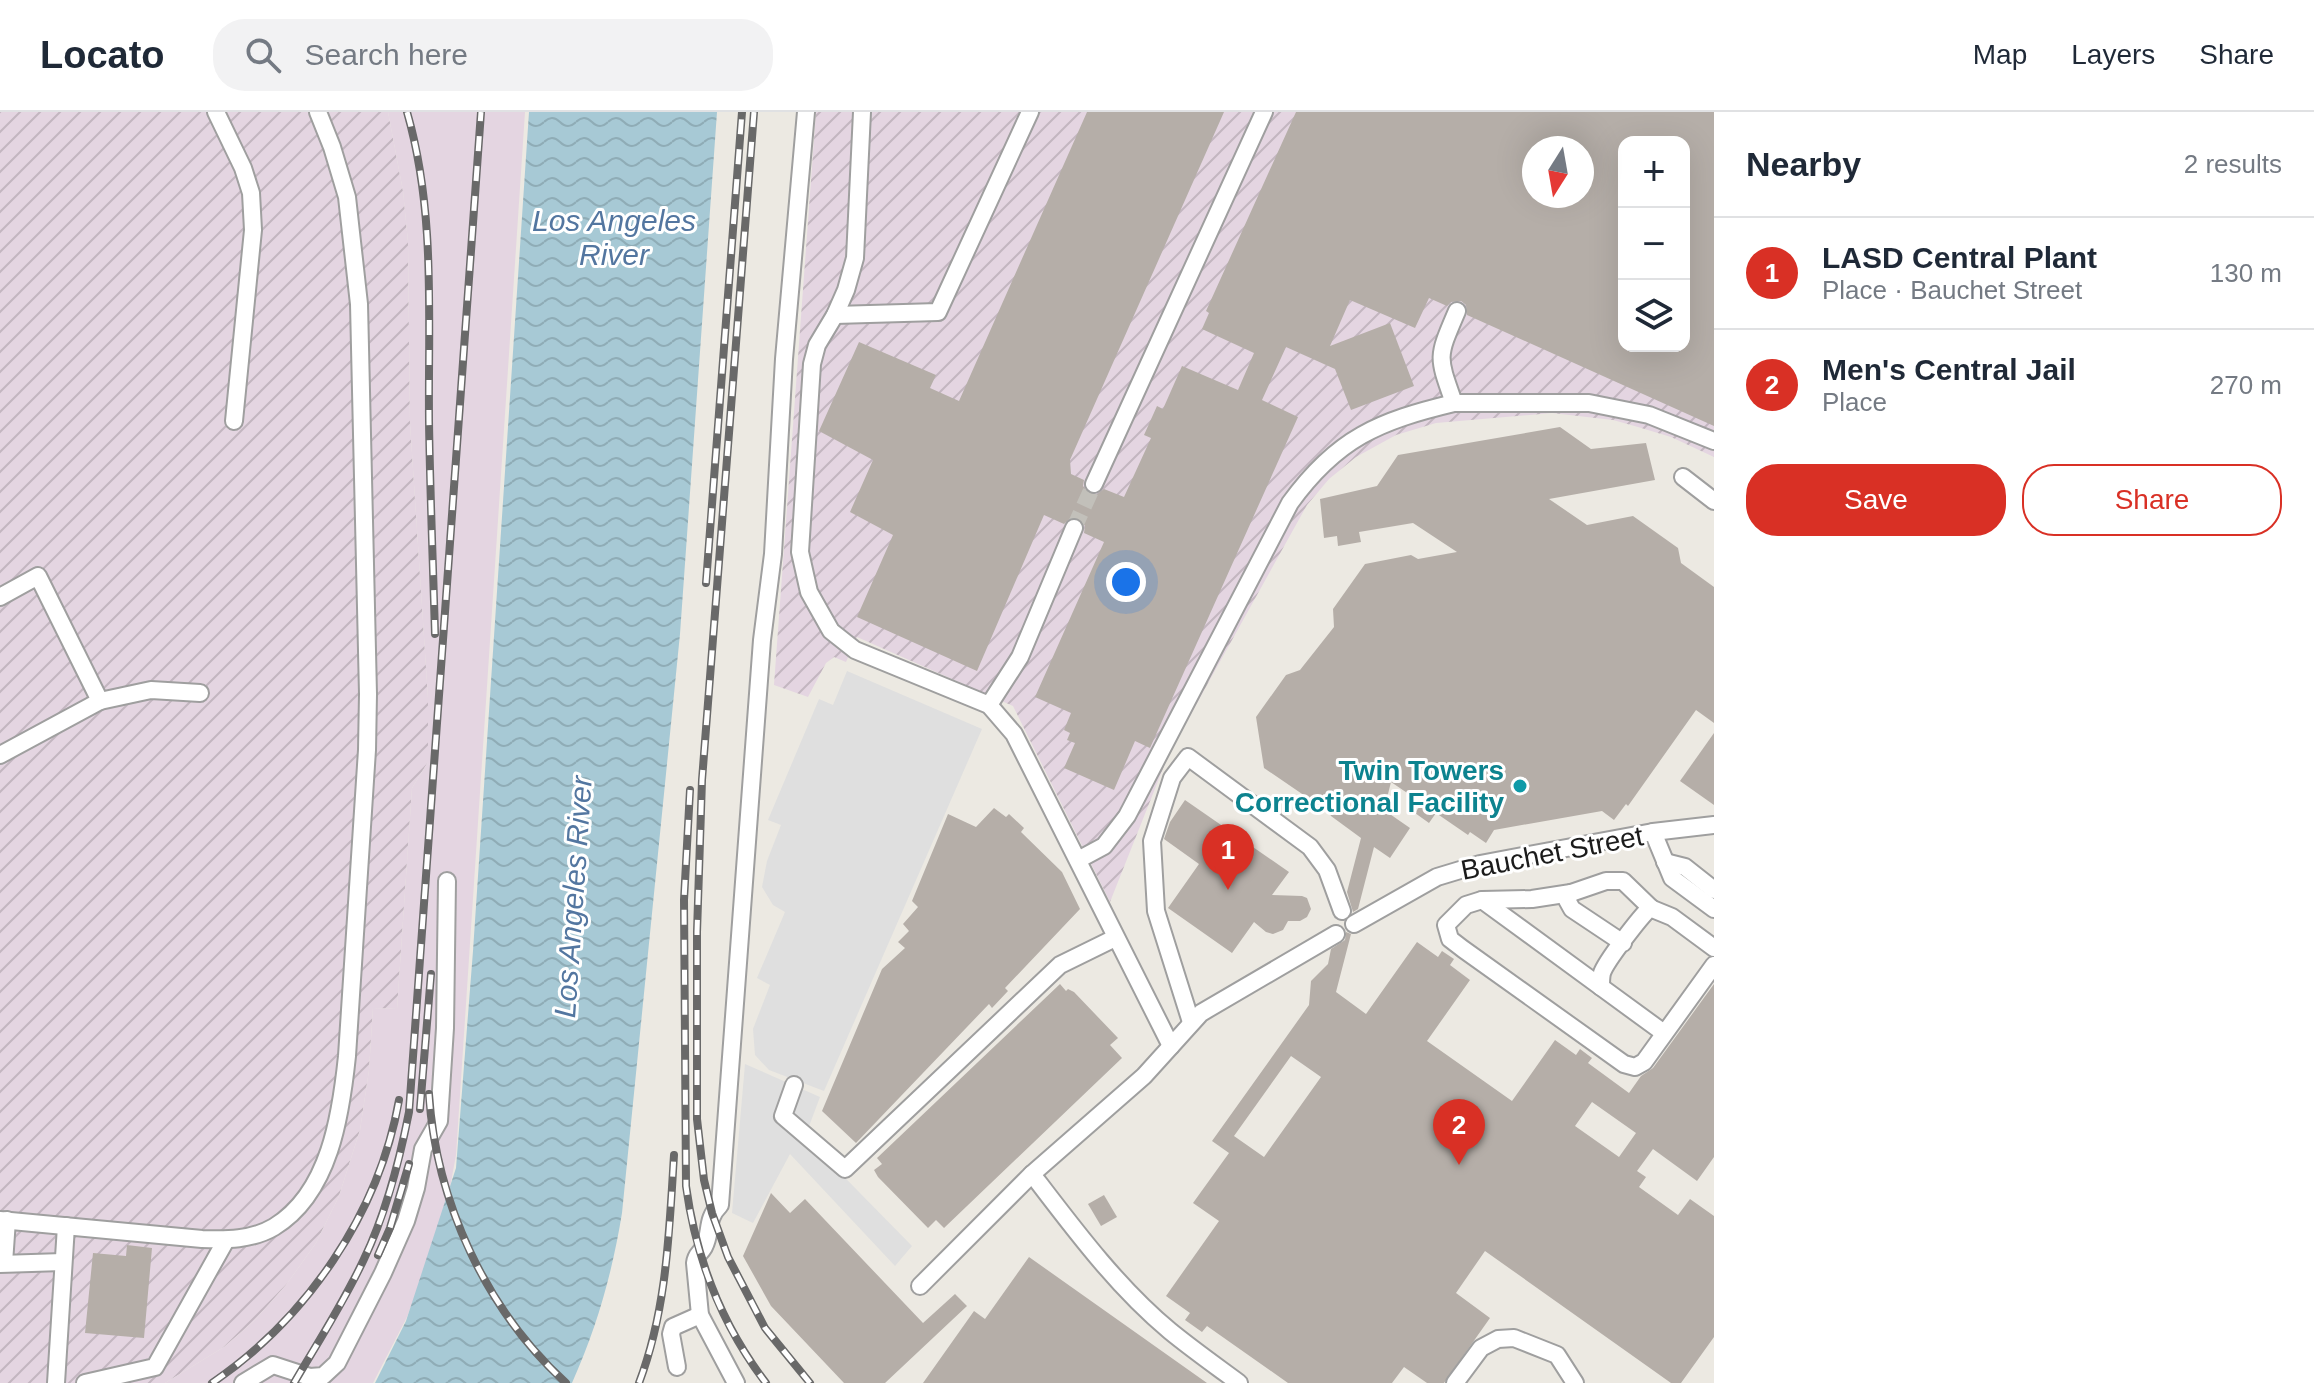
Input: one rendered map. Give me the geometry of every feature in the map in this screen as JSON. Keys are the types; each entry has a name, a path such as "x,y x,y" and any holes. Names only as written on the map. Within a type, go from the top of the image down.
{"street":[{"path":"216,112 243,168 251,193 253,230 234,421"},
{"path":"63,1262 2,1264 3,1220 226,1240 260,1234 274,1227 297,1207 333,1138 344,1088 347,1056 368,723 359,304 347,197 318,112"},
{"path":"736,1383 700,1315 695,1263 705,1246 712,1213 720,1205 762,640 773,554 784,359 806,112"},
{"path":"862,112 855,258 835,315 817,345 812,364 800,552 809,592 831,631 855,650 989,705 1014,734 1171,1046"},
{"path":"835,315 938,312 1030,112"},
{"path":"1094,484 1264,112"},
{"path":"1454,403 1440,360 1442,345 1457,311"},
{"path":"1078,860 1110,840 1127,816 1290,503 1320,465 1370,429 1404,415 1454,403 1589,403 1649,415 1714,441"},
{"path":"1683,477 1714,501"},
{"path":"989,705 1020,657 1074,528"},
{"path":"0,597 38,576 100,701"},
{"path":"0,755 100,701 151,690 200,693"},
{"path":"1191,1022 1156,911 1152,841 1172,778 1188,757 1310,847 1327,870 1342,911"},
{"name":"Bauchet Street","path":"1354,924 1437,877 1480,864 1653,832 1714,825"},
{"path":"1653,832 1672,878 1714,909"},
{"path":"1665,862 1685,867 1714,890"},
{"path":"243,1383 273,1365 310,1377 323,1376 337,1363 406,1221 423,1149 439,1121 445,1028 447,881"},
{"path":"1714,948 1672,917 1652,909 1623,881 1606,881 1571,893 1532,899 1482,900 1466,905 1446,925 1450,939 1484,965 1624,1064 1635,1067 1644,1062 1714,965"},
{"path":"1571,893 1567,900 1572,909 1623,943"},
{"path":"1482,900 1664,1033"},
{"path":"1601,987 1602,972 1637,919 1652,909"},
{"path":"920,1286 1032,1174 1157,1063 1191,1022 1210,1005 1336,934"},
{"path":"794,1085 783,1116 845,1169 1060,965 1115,938"},
{"path":"1032,1174 1077,1233 1140,1302 1169,1330 1239,1383"},
{"path":"56,1383 66,1226"},
{"path":"85,1383 155,1367 226,1240"},
{"path":"677,1367 671,1334 673,1327 700,1315"},
{"path":"1455,1383 1481,1348 1498,1339 1514,1338 1557,1355 1575,1383"}],"shaded area":[{"path":"0,112 388,112 403,191 408,242 410,423 428,698 428,762 412,788 397,1009 373,1008 369,1070 360,1130 339,1196 316,1243 286,1285 254,1321 224,1347 165,1383 0,1383"},
{"path":"388,112 525,112 456,1155 443,1225 407,1317 373,1383 165,1383 224,1347 254,1321 286,1285 316,1243 339,1196 360,1130 369,1070 373,1008 397,1009 412,788 428,762 428,698 410,423 408,242 403,191"},
{"path":"816,112 1714,112 1714,457 1671,437 1613,420 1552,413 1436,423 1396,435 1356,457 1329,479 1307,505 1207,685 1168,756 1110,902 1013,706 857,637 846,662 834,657 826,663 808,697 774,685"},
{"path":"847,671 982,729 824,1091 769,1070 755,1055 753,1029 770,985 757,978 785,912 773,905 762,887 767,861 781,825 768,820 819,699 833,705"},
{"path":"745,1064 820,1097 805,1137 912,1246 895,1266 790,1154 753,1223 732,1213"}],"water":[{"name":"Los Angeles River","path":"529,112 717,112 680,634 622,1213 603,1300 572,1383 375,1383 406,1321 456,1168"}],"building":[{"path":"1087,112 1224,112 1070,460 1071,474 1084,480 1083,486 1089,494 1096,495 1104,489 1124,497 1151,438 1144,435 1157,406 1163,409 1182,366 1238,390 1254,353 1202,329 1209,313 1206,311 1296,112 1714,112 1714,426 1467,315 1466,305 1461,301 1451,302 1447,306 1429,298 1415,328 1350,300 1330,346 1390,323 1414,386 1351,410 1335,369 1286,347 1262,400 1298,417 1150,748 1135,741 1114,790 1064,768 1075,743 1067,740 1070,733 1064,730 1071,713 1035,697 1104,542 1084,533 1085,526 1079,518 1072,517 1064,524 1044,515 977,671 857,617 893,535 850,512 873,460 819,431 859,342 936,375 930,388 959,401"},
{"name":"Twin Towers Correctional Facility","path":"1560,427 1591,449 1646,443 1655,480 1549,499 1587,525 1633,516 1678,548 1681,563 1714,587 1714,723 1696,710 1628,806 1626,804 1614,820 1602,811 1494,830 1486,843 1470,832 1468,835 1436,813 1429,823 1415,813 1422,803 1391,782 1384,810 1410,828 1390,858 1374,847 1358,909 1353,912 1347,892 1361,838 1331,816 1320,796 1308,798 1264,768 1256,717 1286,675 1300,670 1334,627 1333,609 1365,564 1411,555 1418,559 1457,552 1413,523 1359,532 1361,542 1338,546 1337,536 1324,538 1320,499 1377,486 1398,455"},
{"path":"1714,733 1714,805 1680,781"},
{"path":"1185,800 1289,872 1272,895 1307,898 1311,909 1307,917 1300,921 1288,921 1283,930 1273,934 1254,922 1232,953 1168,908 1199,864 1164,839 1170,822"},
{"path":"994,808 1006,817 1009,814 1024,828 1021,832 1062,872 1080,909 1005,988 1008,991 992,1008 989,1004 856,1143 822,1111 882,969 905,948 898,942 909,931 903,924 918,907 912,901 948,814 976,827"},
{"path":"1346,932 1351,934 1336,992 1366,1014 1417,942 1438,957 1442,951 1454,959 1450,965 1470,980 1427,1041 1512,1101 1555,1040 1576,1055 1580,1049 1592,1058 1588,1063 1629,1093 1641,1076 1653,1068 1714,984 1714,1157 1697,1181 1653,1149 1637,1171 1646,1177 1639,1187 1678,1215 1690,1199 1714,1216 1714,1337 1681,1383 1671,1383 1485,1251 1456,1293 1490,1318 1444,1383 1427,1383 1404,1367 1392,1383 1288,1383 1207,1326 1202,1332 1185,1320 1190,1313 1166,1296 1219,1221 1193,1203 1229,1153 1212,1141 1309,1005 1311,981 1328,964 1331,949 1345,940","holes":["1291,1056 1321,1077 1264,1157 1234,1136","1592,1102 1636,1133 1619,1157 1575,1126"]},
{"path":"1060,984 1066,991 1074,992 1118,1038 1110,1045 1122,1058 944,1228 936,1220 928,1228 878,1177 874,1170 882,1164 877,1158"},
{"path":"771,1193 790,1213 805,1199 923,1323 955,1294 967,1306 885,1383 844,1383 771,1306 743,1256"},
{"path":"1104,1195 1117,1217 1101,1226 1088,1204"},
{"path":"127,1245 152,1248 144,1338 85,1333 93,1253 126,1256"},
{"path":"1029,1257 1207,1383 923,1383 974,1311 985,1319"}],"tunnel":[{"path":"1074,528 1094,484"}],"railway":[{"path":"407,112 423,188 426,227 435,634"},
{"path":"294,1383 348,1291 372,1242 391,1187 409,1112 481,112"},
{"path":"706,583 742,112"},
{"path":"754,112 702,780 697,932 697,1119 704,1180 728,1257 765,1328 810,1383"},
{"path":"690,790 684,900 686,1186 696,1239 713,1290 736,1338 766,1383"},
{"path":"420,1109 431,974"},
{"path":"429,1094 442,1174 470,1252 512,1322 537,1354 566,1383"},
{"path":"212,1383 278,1328 333,1260 356,1223 375,1183 399,1100"},
{"path":"639,1383 661,1299 674,1155"},
{"path":"378,1255 390,1228 409,1164"}],"place":[{"name":"Twin Towers Correctional Facility","path":"1520,786"},
{"name":"LASD Central Plant","path":"1228,890"},
{"name":"Men's Central Jail","path":"1459,1165"}]}
